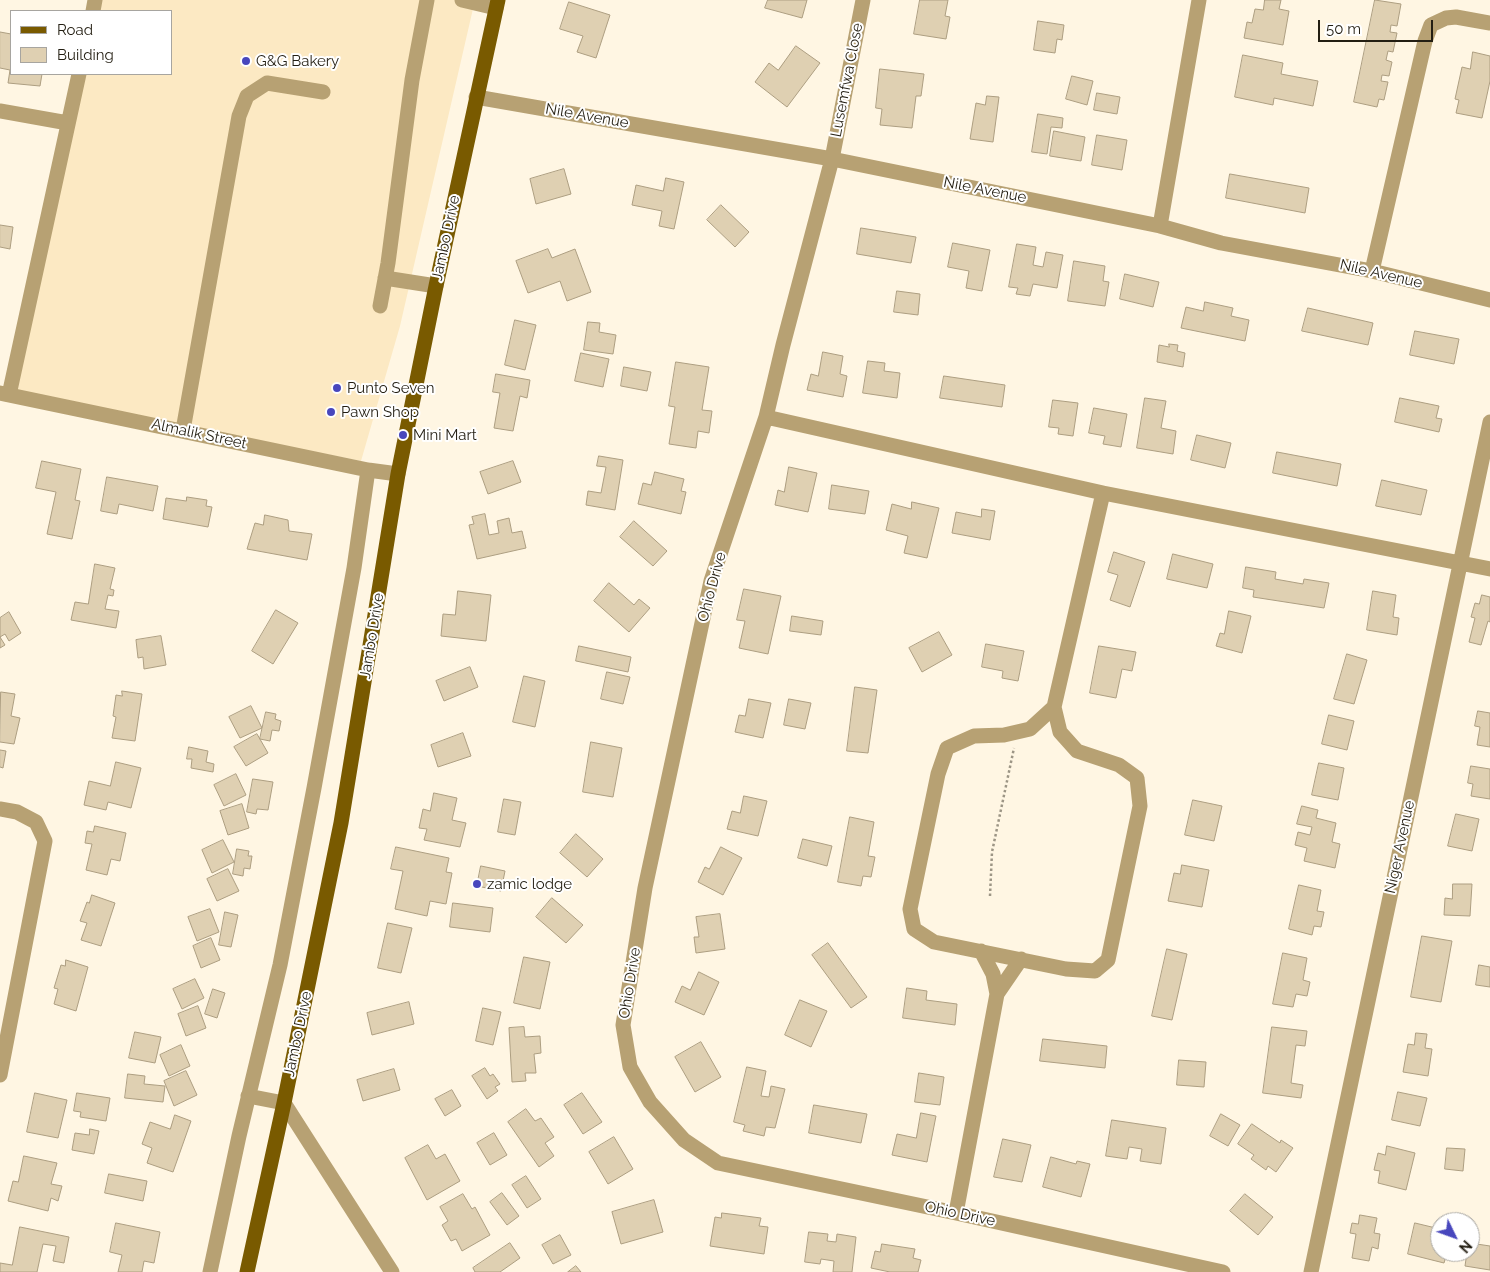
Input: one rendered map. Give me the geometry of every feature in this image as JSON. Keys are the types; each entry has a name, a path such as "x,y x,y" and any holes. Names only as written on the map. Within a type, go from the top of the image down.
{"main road":[{"name":"Jambo Drive","path":"247,1272 284,1103 341,824 398,474 436,286 497,4"}],"street":[{"path":"380,306 412,80 427,0"},
{"path":"462,0 497,4"},
{"name":"Lusemfwa Close","path":"766,417 832,159 863,0"},
{"path":"1160,226 1199,0"},
{"path":"1372,271 1425,41 1431,26 1446,18 1456,17 1490,23"},
{"path":"5,394 79,75"},
{"path":"183,430 239,116 246,96 267,83 323,92"},
{"name":"Nile Avenue","path":"476,97 832,159 1160,226 1221,243 1372,271 1490,300"},
{"path":"0,111 68,123"},
{"path":"385,278 436,286"},
{"name":"Almalik Street","path":"5,394 368,470 398,474"},
{"path":"766,417 1104,493 1490,569"},
{"name":"Ohio Drive","path":"766,417 711,582 645,888 623,1025 630,1067 650,1102 684,1140 718,1163 1223,1272"},
{"name":"Niger Avenue","path":"1311,1272 1490,422"},
{"name":"Jambo Drive","path":"210,1272 248,1096 280,966 313,797 354,568 368,470"},
{"path":"1054,707 1030,729 1004,735 974,736 947,748 938,774 910,909 914,929 934,942 1066,969 1095,970 1108,960 1140,806 1137,778 1119,766 1076,751 1060,732 1054,707 1104,493"},
{"path":"0,808 17,812 36,822 45,841 0,1075"},
{"path":"956,1213 997,994 993,974 982,951"},
{"path":"997,994 1021,959"},
{"path":"248,1096 284,1103 392,1272"}],"path":[{"path":"990,896 992,852 1017,732"}],"shaded area":[{"path":"102,0 475,0 400,326 361,461 15,393 86,75 172,75 172,10 99,10"}],"building":[{"path":"768,0 807,0 802,18 765,8"},
{"path":"920,0 948,0 945,16 950,17 946,39 914,34"},
{"path":"1265,0 1281,0 1279,9 1289,11 1283,45 1244,38 1247,22 1252,23 1255,9 1263,10"},
{"path":"1375,0 1401,4 1397,26 1391,25 1390,32 1397,33 1393,52 1388,51 1386,60 1392,62 1389,76 1382,75 1381,81 1388,82 1384,100 1379,99 1377,107 1354,102"},
{"path":"569,2 610,15 596,58 577,52 583,36 560,29"},
{"path":"1038,21 1064,25 1062,40 1057,39 1055,53 1034,50"},
{"path":"0,32 10,34 10,70 0,68"},
{"path":"796,46 820,63 787,107 755,82 769,63 778,70"},
{"path":"1473,52 1490,56 1490,81 1482,118 1456,113 1459,100 1455,99 1462,67 1470,69"},
{"path":"1243,55 1283,63 1281,74 1318,81 1313,106 1274,98 1273,105 1235,97"},
{"path":"880,69 924,74 921,96 916,96 912,128 880,125 882,109 876,108"},
{"path":"10,70 10,75 42,75 40,86 8,83"},
{"path":"1072,76 1093,81 1087,105 1066,99"},
{"path":"1097,93 1120,97 1117,114 1094,110"},
{"path":"987,96 999,97 993,142 970,139 976,103 985,105"},
{"path":"1038,114 1063,118 1062,128 1051,127 1047,154 1032,152"},
{"path":"1054,131 1085,137 1081,161 1050,156"},
{"path":"1097,135 1127,140 1122,170 1092,165"},
{"path":"564,169 571,194 536,204 530,179"},
{"path":"1230,174 1309,188 1305,213 1226,198"},
{"path":"666,178 684,182 674,229 659,226 662,211 632,205 636,185 663,191"},
{"path":"721,205 749,232 735,247 707,220"},
{"path":"0,225 13,227 10,249 0,247"},
{"path":"861,228 916,237 911,263 857,254"},
{"path":"953,243 990,250 982,291 966,288 969,271 948,267"},
{"path":"1017,244 1036,247 1033,265 1043,267 1046,252 1063,255 1057,288 1033,284 1030,296 1016,294 1018,288 1009,287"},
{"path":"548,249 552,258 575,249 591,292 567,301 560,281 528,293 516,261"},
{"path":"1074,261 1105,266 1103,281 1109,282 1105,306 1068,301"},
{"path":"1125,274 1159,282 1153,307 1120,299"},
{"path":"897,291 920,294 918,315 894,312"},
{"path":"1205,302 1233,308 1231,316 1249,320 1245,341 1181,328 1186,307 1203,311"},
{"path":"1308,308 1373,323 1368,345 1302,331"},
{"path":"515,320 536,325 525,370 505,365"},
{"path":"588,322 600,323 599,332 616,335 613,354 584,350"},
{"path":"1415,331 1459,339 1454,364 1410,355"},
{"path":"1169,344 1178,345 1177,351 1185,353 1183,367 1157,362 1159,345 1169,347"},
{"path":"823,352 843,356 840,374 847,376 843,397 807,390 811,374 818,376"},
{"path":"581,353 609,359 603,387 575,381"},
{"path":"868,361 885,363 884,371 900,373 897,398 863,393"},
{"path":"676,362 709,367 702,410 712,411 709,433 698,431 696,448 669,444 675,407 669,406"},
{"path":"624,367 651,372 647,391 621,386"},
{"path":"496,374 530,380 527,398 520,396 513,431 494,428 500,393 493,392"},
{"path":"944,376 1005,385 1002,407 940,398"},
{"path":"1145,398 1166,401 1161,428 1176,431 1173,454 1137,448"},
{"path":"1400,398 1439,406 1436,418 1442,419 1439,432 1395,422"},
{"path":"1053,400 1078,403 1073,436 1058,434 1059,428 1049,427"},
{"path":"1094,408 1127,414 1121,447 1103,444 1105,436 1089,433"},
{"path":"1197,435 1231,443 1225,468 1191,460"},
{"path":"1277,452 1341,464 1337,486 1273,473"},
{"path":"599,456 623,460 615,510 586,505 588,491 601,493 606,467 597,466"},
{"path":"42,461 81,469 75,500 80,501 72,539 47,534 56,492 36,488"},
{"path":"513,461 521,482 488,494 480,472"},
{"path":"789,467 817,473 808,512 775,505 778,490 784,492"},
{"path":"655,472 684,479 681,491 686,492 681,514 638,504 643,483 651,485"},
{"path":"107,477 158,486 153,511 119,504 117,514 101,511"},
{"path":"1382,480 1427,490 1421,515 1376,506"},
{"path":"832,485 869,491 865,514 829,509"},
{"path":"187,497 207,500 206,506 212,507 208,527 163,519 166,498 186,501"},
{"path":"912,502 939,508 927,558 904,553 908,536 886,530 892,504 911,509"},
{"path":"982,509 995,511 990,540 952,533 956,512 981,517"},
{"path":"485,514 489,535 499,533 497,521 509,518 512,533 522,531 526,548 477,559 469,525 474,524 472,517"},
{"path":"265,515 288,520 289,531 312,534 307,560 247,549 255,523 263,525"},
{"path":"634,521 667,551 653,566 620,537"},
{"path":"1114,552 1145,562 1130,607 1110,600 1118,575 1108,572"},
{"path":"1173,554 1213,564 1207,588 1167,579"},
{"path":"95,564 115,568 110,589 114,590 113,596 108,595 105,609 119,611 116,628 71,620 75,602 88,604"},
{"path":"1246,567 1276,572 1275,579 1303,584 1304,579 1329,583 1324,608 1253,597 1254,590 1243,588"},
{"path":"609,583 634,605 639,599 650,608 629,632 594,601"},
{"path":"744,589 781,596 768,654 739,648 745,621 737,620"},
{"path":"458,591 491,595 486,641 441,636 443,614 455,615"},
{"path":"1373,591 1396,595 1393,617 1399,618 1397,635 1367,630"},
{"path":"1482,595 1490,597 1490,622 1488,621 1481,645 1469,642 1475,618 1471,617 1475,603 1479,604"},
{"path":"276,610 298,623 273,664 252,651"},
{"path":"1229,611 1251,616 1242,653 1216,646 1220,633 1224,634"},
{"path":"9,612 21,633 9,641 5,634 0,637 0,618"},
{"path":"792,616 823,621 821,635 790,631"},
{"path":"939,632 952,655 922,672 909,648"},
{"path":"161,636 166,665 144,669 143,657 138,658 136,640"},
{"path":"0,637 5,645 0,648"},
{"path":"986,644 1024,651 1018,681 1002,678 1003,671 982,667"},
{"path":"579,646 631,657 628,672 576,661"},
{"path":"1099,646 1136,652 1132,671 1122,669 1116,698 1090,693"},
{"path":"1347,654 1367,660 1354,704 1334,699"},
{"path":"470,667 478,687 444,701 436,681"},
{"path":"607,672 630,677 623,704 601,699"},
{"path":"524,676 545,681 535,727 513,722"},
{"path":"855,687 877,690 868,753 847,751"},
{"path":"122,691 142,694 135,741 112,738 116,717 113,716 116,695 122,696"},
{"path":"1,692 15,694 11,716 20,718 14,744 0,742"},
{"path":"749,699 771,703 763,738 735,732 739,715 745,716"},
{"path":"789,699 811,703 805,729 784,725"},
{"path":"251,706 262,728 240,738 229,717"},
{"path":"1478,711 1490,713 1490,747 1477,745 1480,727 1475,726"},
{"path":"266,712 276,714 275,719 281,721 279,731 272,730 270,741 260,739"},
{"path":"1329,715 1354,721 1347,750 1322,744"},
{"path":"463,733 471,756 438,767 431,745"},
{"path":"257,734 268,753 246,766 234,747"},
{"path":"591,742 622,748 613,797 583,792"},
{"path":"189,747 208,751 206,762 214,764 213,772 191,768 192,759 187,759"},
{"path":"0,750 6,751 3,768 0,767"},
{"path":"116,762 141,768 131,808 108,802 106,810 84,805 89,781 110,786"},
{"path":"1319,763 1344,768 1338,800 1312,795"},
{"path":"1471,766 1490,769 1490,799 1471,796 1473,784 1468,783"},
{"path":"236,774 246,795 224,806 214,785"},
{"path":"253,779 273,782 268,810 257,809 256,814 247,812"},
{"path":"434,793 457,798 452,820 466,823 460,847 424,840 427,829 419,828 423,809 430,811"},
{"path":"744,796 767,801 758,836 727,829 732,811 740,813"},
{"path":"504,799 521,802 515,835 498,832"},
{"path":"1193,800 1222,806 1214,841 1185,835"},
{"path":"242,804 249,828 228,835 220,811"},
{"path":"1302,806 1318,810 1316,818 1336,823 1332,842 1340,844 1335,868 1304,861 1307,848 1295,845 1298,832 1310,835 1312,827 1297,824"},
{"path":"1456,814 1479,819 1472,851 1448,846"},
{"path":"850,817 874,822 868,856 875,857 871,877 863,876 861,886 838,882"},
{"path":"95,826 126,833 120,861 111,859 107,875 86,870 92,844 85,843 87,831 93,832"},
{"path":"576,834 603,859 587,877 560,853"},
{"path":"803,839 832,846 827,866 798,858"},
{"path":"223,840 234,862 212,873 202,850"},
{"path":"396,847 449,858 446,872 452,873 446,904 430,901 427,916 395,909 403,871 391,869"},
{"path":"721,847 742,858 723,895 698,882 705,867 709,869"},
{"path":"237,849 249,851 248,856 252,856 250,869 244,868 243,876 233,874"},
{"path":"1182,865 1209,870 1202,907 1168,901 1174,873 1180,874"},
{"path":"481,866 505,871 501,891 477,886"},
{"path":"228,869 239,891 217,901 207,879"},
{"path":"1453,884 1472,884 1470,916 1444,915 1445,898 1452,899"},
{"path":"1299,885 1321,890 1317,911 1324,912 1321,927 1314,926 1312,935 1289,929"},
{"path":"92,895 115,903 101,946 81,940 87,923 80,921 87,902 89,903"},
{"path":"552,898 583,925 566,943 536,917"},
{"path":"453,903 493,908 490,932 450,927"},
{"path":"210,909 219,932 197,941 188,917"},
{"path":"225,912 238,915 231,947 219,945"},
{"path":"720,914 725,949 696,953 694,937 699,937 696,917"},
{"path":"388,923 412,928 401,973 378,968"},
{"path":"1422,936 1452,941 1441,1002 1411,997"},
{"path":"211,938 220,960 201,968 193,946"},
{"path":"828,943 867,997 851,1008 812,955"},
{"path":"1167,949 1187,954 1172,1020 1152,1016"},
{"path":"1283,953 1307,958 1303,980 1310,982 1307,996 1296,994 1293,1007 1273,1004"},
{"path":"524,957 550,962 540,1009 514,1003"},
{"path":"66,960 88,967 76,1011 54,1004 58,989 54,988 61,965 65,966"},
{"path":"1479,965 1490,967 1490,987 1476,985"},
{"path":"699,972 719,982 704,1015 675,1002 682,986 690,990"},
{"path":"195,979 204,998 182,1009 173,989"},
{"path":"907,988 927,991 926,1000 957,1004 955,1025 903,1018"},
{"path":"213,989 225,993 217,1018 205,1014"},
{"path":"800,1000 827,1011 811,1047 785,1035"},
{"path":"409,1002 414,1024 372,1035 367,1013"},
{"path":"198,1006 206,1028 186,1036 178,1014"},
{"path":"483,1008 501,1012 493,1045 476,1041"},
{"path":"524,1027 525,1037 540,1036 541,1053 534,1054 536,1073 525,1073 526,1081 512,1082 509,1028"},
{"path":"1272,1027 1307,1031 1305,1046 1296,1045 1291,1083 1303,1085 1301,1098 1263,1093"},
{"path":"135,1032 161,1037 155,1063 129,1058"},
{"path":"1416,1033 1427,1034 1425,1048 1432,1049 1428,1076 1403,1072 1408,1044 1414,1045"},
{"path":"1043,1039 1107,1046 1105,1068 1040,1061"},
{"path":"701,1042 721,1077 695,1092 675,1057"},
{"path":"181,1045 190,1066 169,1076 160,1055"},
{"path":"1179,1060 1206,1062 1204,1087 1177,1085"},
{"path":"747,1067 766,1071 761,1096 769,1097 771,1086 785,1089 775,1128 766,1127 764,1136 743,1131 745,1125 734,1122"},
{"path":"485,1068 490,1076 493,1074 500,1084 495,1087 498,1091 487,1099 472,1076"},
{"path":"394,1069 400,1090 363,1101 357,1080"},
{"path":"186,1071 197,1095 174,1106 164,1081"},
{"path":"919,1073 944,1077 940,1105 915,1102"},
{"path":"128,1074 145,1076 144,1084 165,1086 163,1102 125,1098"},
{"path":"452,1090 461,1106 445,1116 435,1099"},
{"path":"1398,1092 1427,1098 1420,1126 1392,1120"},
{"path":"35,1093 67,1100 58,1138 27,1132"},
{"path":"77,1093 110,1098 106,1121 80,1117 81,1112 74,1111"},
{"path":"582,1093 602,1122 583,1134 564,1105"},
{"path":"814,1105 867,1114 861,1143 809,1133"},
{"path":"526,1109 535,1121 541,1118 554,1137 545,1143 554,1156 539,1167 508,1122"},
{"path":"921,1113 936,1116 927,1162 892,1155 897,1134 916,1138"},
{"path":"1221,1114 1240,1125 1228,1146 1210,1136"},
{"path":"175,1115 191,1121 173,1172 147,1163 152,1148 142,1144 150,1122 170,1129"},
{"path":"1112,1120 1166,1128 1161,1164 1140,1161 1142,1149 1129,1147 1127,1159 1106,1156"},
{"path":"1252,1124 1280,1143 1281,1140 1293,1148 1276,1172 1268,1166 1266,1170 1251,1159 1254,1155 1238,1144"},
{"path":"90,1129 99,1131 94,1154 72,1150 75,1133 89,1135"},
{"path":"494,1133 507,1155 490,1165 477,1143"},
{"path":"614,1137 633,1169 608,1184 589,1152"},
{"path":"1003,1139 1031,1145 1022,1182 994,1177"},
{"path":"428,1145 436,1159 445,1154 460,1181 427,1200 405,1158"},
{"path":"1387,1146 1415,1153 1406,1190 1378,1183 1380,1171 1374,1170 1378,1153 1385,1155"},
{"path":"1447,1148 1465,1149 1463,1171 1445,1169"},
{"path":"24,1156 57,1163 51,1184 62,1186 58,1201 51,1198 48,1211 8,1201 13,1181 18,1182"},
{"path":"1051,1157 1076,1164 1077,1161 1090,1164 1081,1197 1043,1187"},
{"path":"109,1174 147,1181 143,1201 105,1193"},
{"path":"526,1176 541,1199 527,1208 512,1185"},
{"path":"502,1193 519,1216 507,1225 490,1202"},
{"path":"463,1194 472,1209 475,1207 490,1235 462,1251 456,1239 451,1241 442,1225 448,1221 440,1207"},
{"path":"1245,1194 1273,1217 1258,1235 1230,1211"},
{"path":"654,1200 663,1232 621,1244 612,1212"},
{"path":"722,1213 761,1218 759,1226 768,1227 764,1254 710,1246 715,1217 721,1218"},
{"path":"1360,1215 1377,1218 1374,1233 1380,1234 1378,1249 1372,1247 1369,1261 1352,1258 1356,1234 1350,1233 1352,1223 1358,1224"},
{"path":"116,1223 160,1232 154,1263 144,1261 142,1272 118,1272 122,1255 110,1252"},
{"path":"1415,1223 1430,1227 1430,1260 1408,1254"},
{"path":"20,1227 69,1237 64,1263 53,1261 56,1246 43,1244 37,1272 0,1272 0,1263 12,1265"},
{"path":"809,1232 828,1234 827,1241 836,1242 837,1234 856,1237 852,1272 833,1272 834,1261 821,1259 820,1264 805,1262"},
{"path":"560,1235 571,1255 553,1264 542,1245"},
{"path":"510,1243 520,1258 500,1272 475,1272 473,1268"},
{"path":"882,1244 915,1249 913,1258 921,1260 918,1272 890,1272 871,1268 875,1251 880,1252"},
{"path":"1480,1244 1490,1246 1490,1270 1465,1266 1466,1262 1480,1262"},
{"path":"576,1266 581,1272 568,1272"}],"place":[{"name":"G&G Bakery","path":"246,61"},
{"name":"Punto Seven","path":"337,388"},
{"name":"Pawn Shop","path":"331,412"},
{"name":"Mini Mart","path":"403,435"},
{"name":"zamic lodge","path":"477,884"}]}
